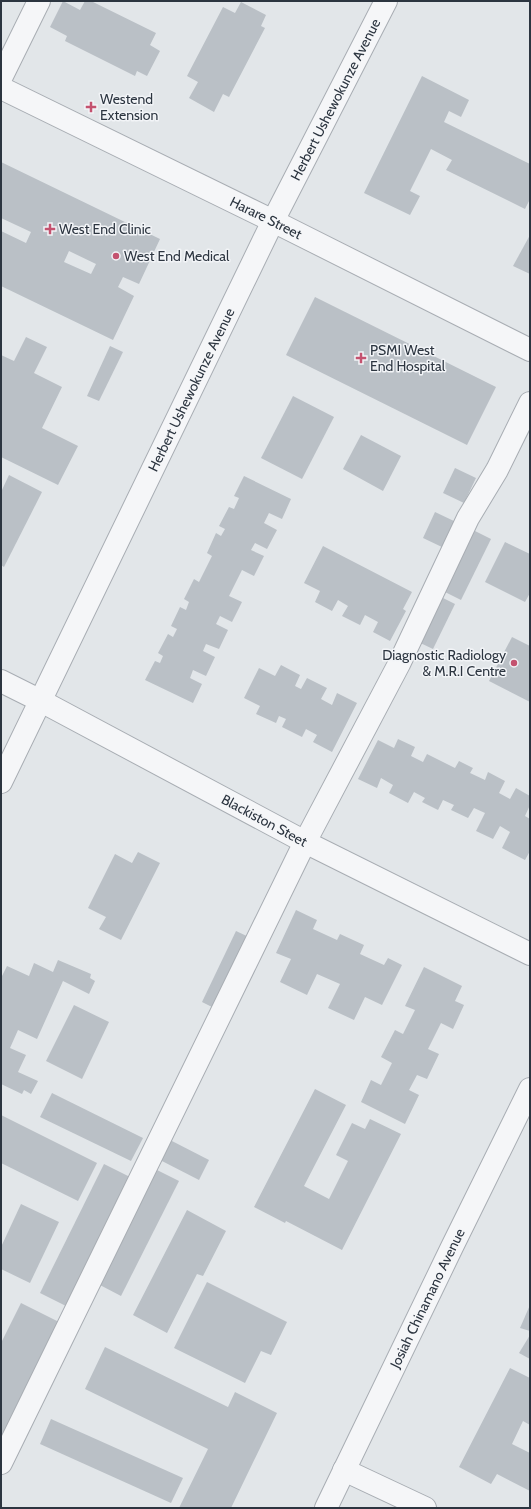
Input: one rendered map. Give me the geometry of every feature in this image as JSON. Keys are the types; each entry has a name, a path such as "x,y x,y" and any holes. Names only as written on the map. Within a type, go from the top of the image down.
{"street":[{"path":"1,78 39,1"},
{"name":"Herbert Ushewokunze Avenue","path":"1,782 273,222 386,1"},
{"name":"Harare Street","path":"1,88 530,350"},
{"path":"1,1463 305,842 399,664 468,518 497,470 530,403"},
{"name":"Blackiston Steet","path":"1,681 305,842 530,954"},
{"name":"Josiah Chinamano Avenue","path":"326,1508 530,1089"},
{"path":"344,1470 425,1508"}],"building":[{"path":"63,1 80,10 85,1 91,1 156,33 150,45 160,51 147,76 137,71 135,76 65,41 67,36 50,27"},
{"path":"241,2 266,15 261,26 265,28 229,97 223,94 214,112 189,98 198,82 187,76 223,7 235,13"},
{"path":"422,76 469,100 461,117 449,111 444,122 530,164 530,199 525,209 446,170 452,160 431,149 410,191 420,196 410,215 364,193"},
{"name":"West End Medical","path":"1,162 160,239 139,284 123,277 118,287 134,296 113,340 1,286 1,231 26,243 31,232 1,218","holes":["69,251 96,264 91,274 64,262"]},
{"path":"530,235 530,274 513,266"},
{"path":"315,297 496,387 467,445 286,355"},
{"path":"26,337 47,347 34,373 62,387 42,428 78,446 58,485 1,457 1,355 14,361"},
{"path":"110,346 123,352 99,401 87,396"},
{"path":"293,396 334,417 302,479 261,458"},
{"path":"361,435 401,456 383,491 343,469"},
{"path":"455,468 476,478 464,503 443,493"},
{"path":"9,475 42,492 4,567 1,565 1,492"},
{"path":"244,476 291,499 282,519 269,513 264,523 277,530 267,549 255,543 251,550 264,556 254,576 242,570 229,596 242,602 232,622 220,616 216,624 228,630 219,649 206,644 203,651 215,657 206,676 193,670 190,678 202,684 193,703 145,680 155,661 160,663 163,656 158,653 168,634 173,637 177,629 171,626 180,607 186,610 189,602 184,599 194,579 199,582 212,556 207,553 216,533 221,536 225,529 219,526 229,507 234,509 239,498 234,496"},
{"path":"435,512 456,522 444,548 423,538"},
{"path":"469,528 491,539 461,600 439,589"},
{"path":"505,542 530,554 530,593 525,602 485,582"},
{"path":"323,546 412,592 403,609 406,611 390,641 373,632 378,622 365,615 360,625 342,616 348,606 338,600 332,611 315,602 320,591 304,583"},
{"path":"437,595 455,604 433,649 414,640"},
{"name":"Diagnostic Radiology & M.R.I Centre","path":"512,637 530,646 530,702 489,681"},
{"path":"281,665 300,675 295,686 301,689 307,678 327,688 321,699 332,705 337,693 357,703 332,752 313,742 317,735 306,729 302,737 282,727 286,719 279,716 276,723 256,714 260,706 244,698 259,668 275,676"},
{"path":"398,739 415,747 411,756 423,762 427,754 455,768 459,761 473,768 470,773 485,780 488,772 505,781 499,793 510,799 516,788 530,796 530,805 525,816 530,819 530,851 525,860 502,848 510,832 500,826 493,839 476,831 485,813 474,808 468,818 451,810 454,805 443,800 438,810 422,802 425,798 414,792 408,803 389,793 393,785 381,778 377,788 358,779 378,740 394,748"},
{"path":"138,852 160,863 121,940 99,929 106,917 88,908 115,854 132,863"},
{"path":"296,910 317,920 313,929 337,940 340,934 364,945 360,954 384,965 388,958 402,965 382,1005 365,997 354,1020 328,1008 340,984 317,974 307,995 280,982 291,959 276,953"},
{"path":"236,931 251,938 216,1009 202,1002"},
{"path":"58,960 91,974 90,978 95,981 89,994 63,981 37,1039 18,1030 10,1048 26,1055 18,1072 38,1081 31,1094 24,1090 22,1094 1,1084 1,978 7,966 29,976 34,963 53,972"},
{"path":"424,967 462,986 455,1001 464,1005 453,1029 441,1023 428,1049 439,1054 427,1079 417,1075 409,1090 419,1095 405,1124 361,1102 371,1080 381,1085 392,1063 381,1057 395,1030 403,1034 415,1010 405,1006"},
{"path":"74,1005 109,1022 82,1079 46,1061"},
{"path":"315,1089 346,1105 304,1186 329,1199 348,1161 336,1155 352,1123 365,1129 370,1119 401,1134 342,1250 286,1221 285,1223 254,1207"},
{"path":"52,1093 143,1138 131,1161 40,1117"},
{"path":"1,1115 97,1163 78,1201 1,1163"},
{"path":"170,1140 209,1160 199,1180 160,1160"},
{"path":"104,1164 132,1178 68,1307 40,1293"},
{"path":"157,1170 179,1181 121,1296 98,1284"},
{"path":"21,1204 59,1222 30,1283 1,1269 1,1247"},
{"path":"187,1210 226,1231 203,1276 197,1274 167,1333 133,1315"},
{"path":"207,1282 287,1322 271,1355 261,1351 245,1383 174,1348"},
{"path":"21,1303 63,1324 1,1449 1,1343"},
{"path":"530,1305 530,1331 520,1328"},
{"path":"530,1335 530,1359 519,1353"},
{"path":"105,1347 228,1407 235,1392 277,1413 231,1508 179,1508 208,1449 85,1389"},
{"path":"510,1368 530,1378 530,1425 523,1421 512,1444 530,1453 530,1491 497,1474 491,1484 459,1467"},
{"path":"51,1419 183,1478 171,1503 40,1444"}],"place":[{"name":"Westend Extension","path":"91,107"},
{"name":"West End Clinic","path":"50,229"},
{"name":"West End Medical","path":"116,256"},
{"name":"PSMI West End Hospital","path":"361,358"},
{"name":"Diagnostic Radiology & M.R.I Centre","path":"514,663"}]}
